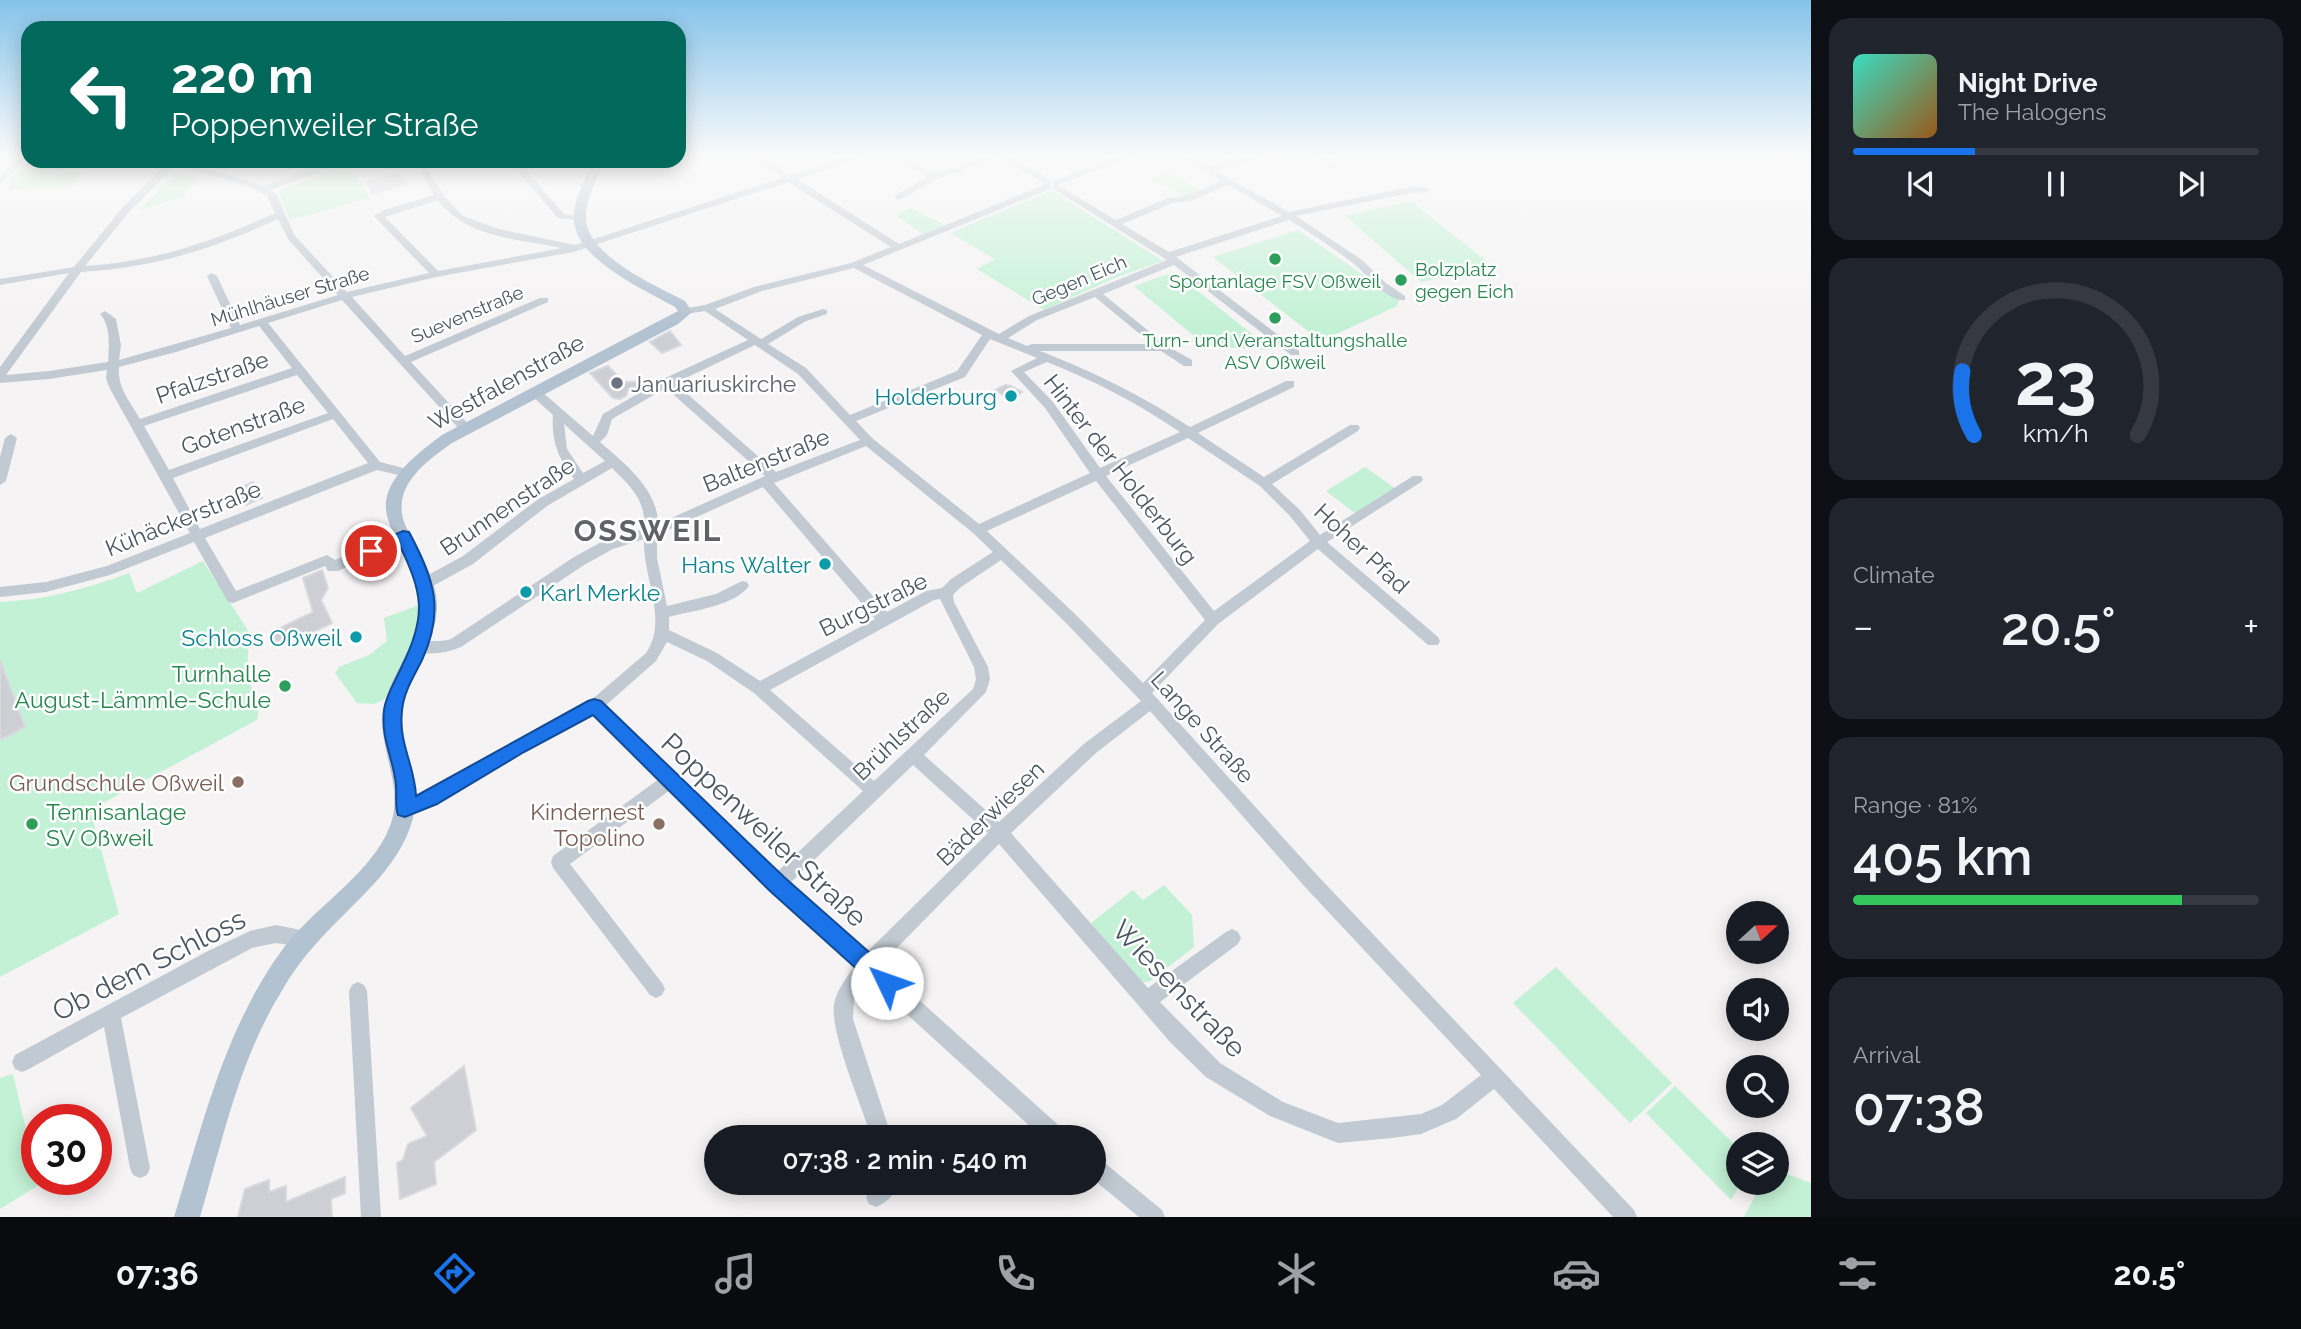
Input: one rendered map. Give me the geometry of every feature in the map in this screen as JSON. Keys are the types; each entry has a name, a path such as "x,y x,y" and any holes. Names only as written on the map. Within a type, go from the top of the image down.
{"main road":[{"path":"582,212 580,219 582,230 589,243 619,269 680,304 685,311"},
{"name":"Westfalenstraße","path":"405,809 407,793 404,775 393,742 393,709 428,622 424,584 395,517 394,499 407,473 443,442 674,321 685,311"},
{"path":"187,1217 245,1042 263,1000 305,938 334,911 384,855 398,833 405,809"}],"street":[{"path":"0,377 123,212"},
{"path":"278,212 291,237 466,429"},
{"path":"388,212 379,216 436,274"},
{"path":"456,212 465,221 576,248"},
{"path":"557,212 561,216 580,219"},
{"name":"Mühlhäuser Straße","path":"0,377 49,375 114,365 344,296 436,274 576,248 687,212"},
{"path":"842,212 899,248"},
{"path":"685,311 707,308 758,289 855,265 987,212"},
{"path":"1097,212 1172,258 1295,353"},
{"path":"1116,223 1143,212"},
{"path":"1279,212 1306,226 1358,262 1382,285 1401,298"},
{"name":"Gegen Eich","path":"1001,338 1033,318 1172,258 1300,212"},
{"path":"2,285 175,256 246,231 279,215"},
{"name":"Hoher Pfad","path":"855,265 988,334 1024,346 1116,387 1192,434 1264,483 1295,513 1318,542 1433,641"},
{"path":"212,276 237,330"},
{"path":"1095,292 1163,348 1188,363"},
{"name":"Suevenstraße","path":"405,360 544,300"},
{"name":"Lange Straße","path":"707,308 802,370 868,441 978,530 1002,553 1147,697 1311,881 1627,1217"},
{"path":"592,443 601,435 607,417 667,382 758,343 802,319 823,312"},
{"path":"105,314 111,319 115,345 112,378 115,387 233,598 327,560 333,567 403,536"},
{"path":"261,322 376,465 407,473"},
{"path":"848,420 961,374 988,334"},
{"path":"1024,346 1163,348"},
{"name":"Hinter der Holderburg","path":"1048,357 1017,371 1049,405 1097,473 1213,620"},
{"name":"Pfalzstraße","path":"138,424 299,370"},
{"path":"667,382 769,479 884,619"},
{"path":"978,530 1097,473 1192,434 1290,384"},
{"path":"405,809 430,799 594,706 651,657 658,649 663,634 662,613 651,558 651,514 646,499 613,462 537,394"},
{"name":"Gotenstraße","path":"165,477 336,414"},
{"path":"559,414 557,445 581,480"},
{"path":"1264,483 1354,428"},
{"path":"0,481 11,438"},
{"name":"Baltenstraße","path":"420,647 442,648 456,643 579,561 617,542 650,532 769,479 868,441"},
{"name":"Brunnenstraße","path":"424,584 468,559 541,503 613,462"},
{"name":"Kühäckerstraße","path":"0,592 20,592 68,583 110,570 376,465"},
{"name":"Bäderwiesen","path":"879,1125 844,1021 846,995 869,966 1000,834 1147,697 1213,620 1318,542 1418,479"},
{"name":"Burgstraße","path":"759,689 884,619 931,595 946,593 956,583 1002,553"},
{"path":"662,613 719,598 742,586"},
{"name":"Brühlstraße","path":"777,884 979,692 983,679 981,667 947,602 946,593"},
{"path":"663,634 712,657 759,689 874,791"},
{"name":"Poppenweiler Straße","path":"594,706 777,884 1044,1125"},
{"name":"Wiesenstraße","path":"914,756 1000,834 1146,1001 1213,1070 1277,1110 1338,1133 1392,1128 1433,1120 1471,1097 1495,1076"},
{"path":"656,989 559,862 671,780"},
{"name":"Ob dem Schloss","path":"22,1062 250,940 276,934 305,938"},
{"path":"1146,1001 1232,938"},
{"path":"358,990 371,1217"},
{"path":"111,1013 140,1168"},
{"path":"1106,1177 1155,1217"}],"green space":[{"path":"287,212 320,212 290,220"},
{"path":"902,212 919,212 945,225 923,234 895,215"},
{"path":"1001,212 1085,212 1163,261 1115,278 1044,310 977,269 995,259 950,233"},
{"path":"1364,212 1424,212 1492,266 1421,282 1345,216"},
{"path":"1298,230 1399,300 1397,306 1321,341 1260,294 1302,278 1258,293 1213,257"},
{"path":"1174,272 1272,350 1206,346 1134,286"},
{"path":"1365,467 1396,489 1356,514 1326,491"},
{"path":"203,561 249,632 247,679 260,702 257,720 90,810 119,914 0,977 0,602 65,593 129,573 137,593"},
{"path":"419,605 415,639 385,699 374,704 357,703 335,673 339,667 369,655 387,641 384,618"},
{"path":"1164,885 1192,915 1194,947 1150,981 1144,982 1135,977 1091,923 1133,890 1143,900"},
{"path":"1556,967 1672,1083 1630,1123 1513,1003"},
{"path":"13,1074 21,1108 23,1195 0,1209 0,1078"},
{"path":"1675,1086 1726,1136 1726,1195 1646,1113"},
{"path":"1789,1175 1811,1183 1811,1217 1744,1217 1756,1195 1789,1195"}],"building":[{"path":"670,331 681,345 662,353 650,342"},
{"name":"Januariuskirche","path":"608,366 623,382 650,381 628,390 626,396 620,399 613,398 590,373"},
{"name":"Holderburg","path":"1005,385 1022,392 1012,400 995,390"},
{"path":"253,482 262,498 246,505 237,489"},
{"path":"322,570 328,588 321,600 332,623 297,640 294,633 276,642 272,632 313,612 303,578"},
{"path":"0,660 25,727 0,740"},
{"path":"464,1066 476,1130 434,1162 436,1184 400,1199 397,1163 403,1160 408,1144 427,1136 411,1108"},
{"path":"345,1177 345,1193 331,1199 332,1217 238,1217 245,1189 269,1180 269,1192 286,1186 286,1202"}],"place":[{"name":"Sportanlage FSV Oßweil","path":"1275,259"},
{"name":"Bolzplatz gegen Eich","path":"1401,280"},
{"name":"Turn- und Veranstaltungshalle ASV Oßweil","path":"1275,318"},
{"name":"Januariuskirche","path":"617,383"},
{"name":"Holderburg","path":"1011,396"},
{"name":"Hans Walter","path":"825,564"},
{"name":"Karl Merkle","path":"526,592"},
{"name":"Schloss Oßweil","path":"356,637"},
{"name":"Turnhalle August-Lämmle-Schule","path":"285,686"},
{"name":"Grundschule Oßweil","path":"238,782"},
{"name":"Tennisanlage SV Oßweil","path":"32,824"},
{"name":"Kindernest Topolino","path":"659,824"}],"district":[{"name":"OSSWEIL","path":"648,530"}],"route":[{"path":"371,551 403,536 418,567 428,602 428,622 424,638 398,692 393,709 393,742 404,775 407,793 405,809 430,799 594,706 777,884 887,983"}]}
